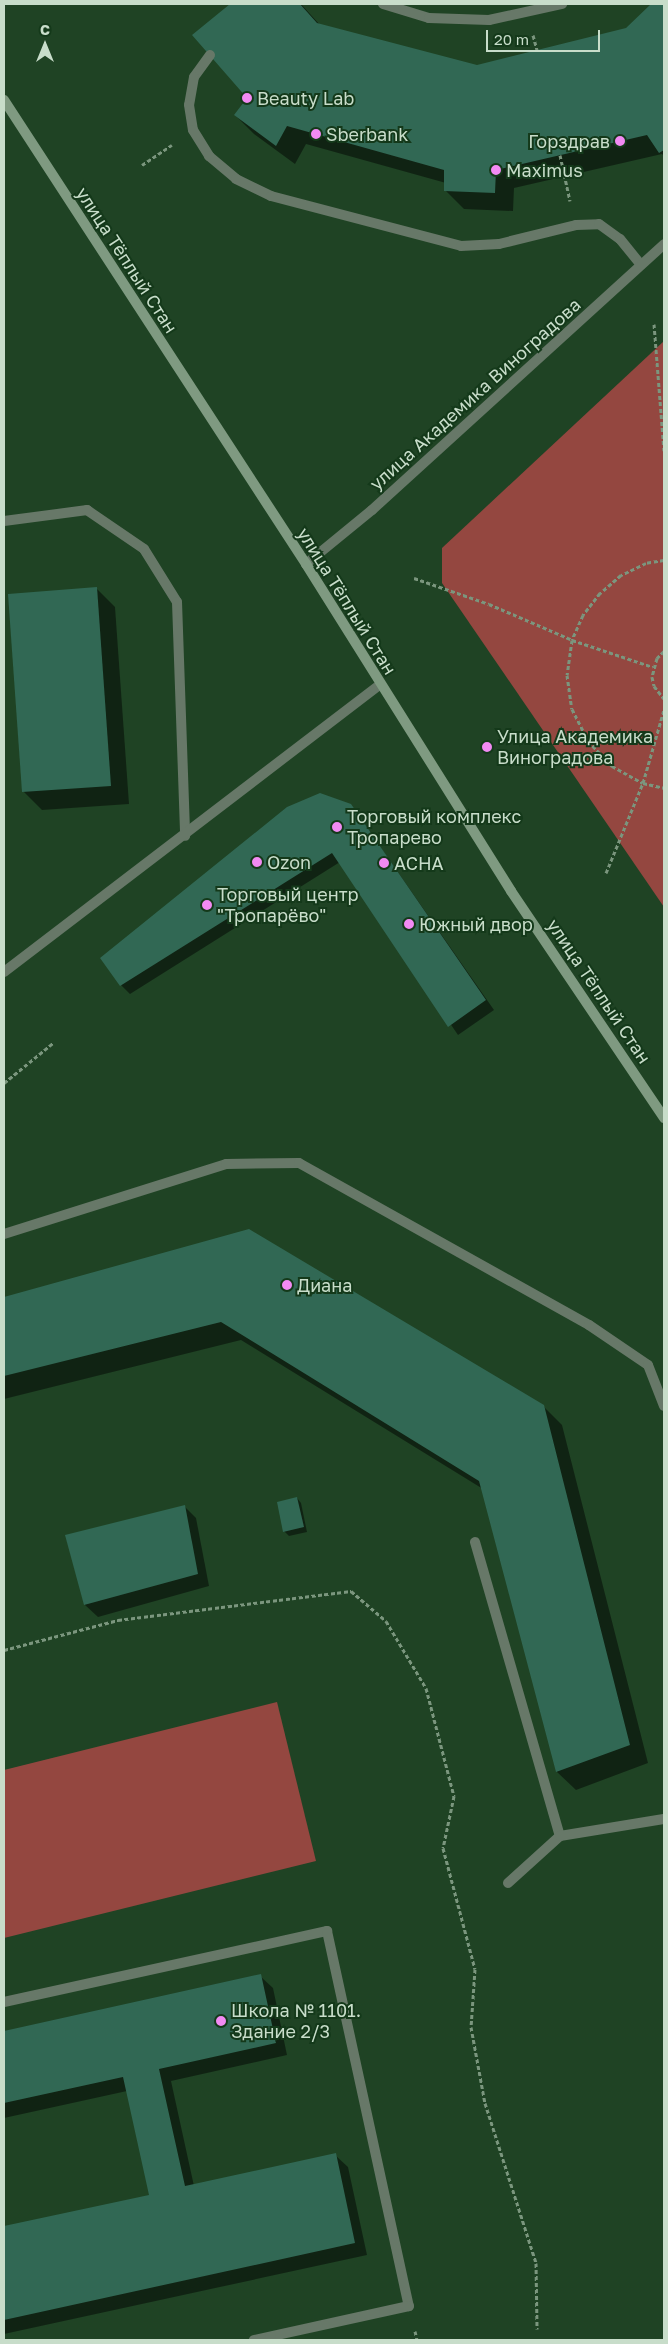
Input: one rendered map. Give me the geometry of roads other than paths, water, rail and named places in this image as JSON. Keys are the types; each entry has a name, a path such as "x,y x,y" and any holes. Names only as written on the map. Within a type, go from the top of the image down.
{"street":[{"path":"383,4 429,18 489,20 562,4"},
{"path":"210,55 194,77 189,105 194,130 209,156 236,179 271,196 421,238 461,246 499,244 576,225 599,224 620,239 641,265"},
{"name":"улица Тёплый Стан","path":"4,100 306,564 511,891 664,1118"},
{"name":"улица Академика Виноградова","path":"306,564 372,510 664,244"},
{"path":"4,520 88,510 144,549 177,602 185,836"},
{"path":"4,972 185,836 381,684"},
{"path":"4,1234 226,1164 299,1163 589,1325 648,1365 664,1406"},
{"path":"475,1542 560,1836"},
{"path":"508,1883 560,1836 664,1819"},
{"path":"4,2002 327,1931 409,2306 254,2340"}],"place":[{"name":"Beauty Lab","path":"247,98"},
{"name":"Sberbank","path":"316,134"},
{"name":"Горздрав","path":"620,141"},
{"name":"Maximus","path":"496,170"},
{"name":"Улица Академика Виноградова","path":"487,747"},
{"name":"Торговый комплекс Тропарево","path":"337,827"},
{"name":"Ozon","path":"257,862"},
{"name":"АСНА","path":"384,863"},
{"name":"Торговый центр \"Тропарёво\"","path":"207,905"},
{"name":"Южный двор","path":"409,924"},
{"name":"Диана","path":"287,1285"},
{"name":"Школа № 1101. Здание 2/3","path":"221,2021"}]}
